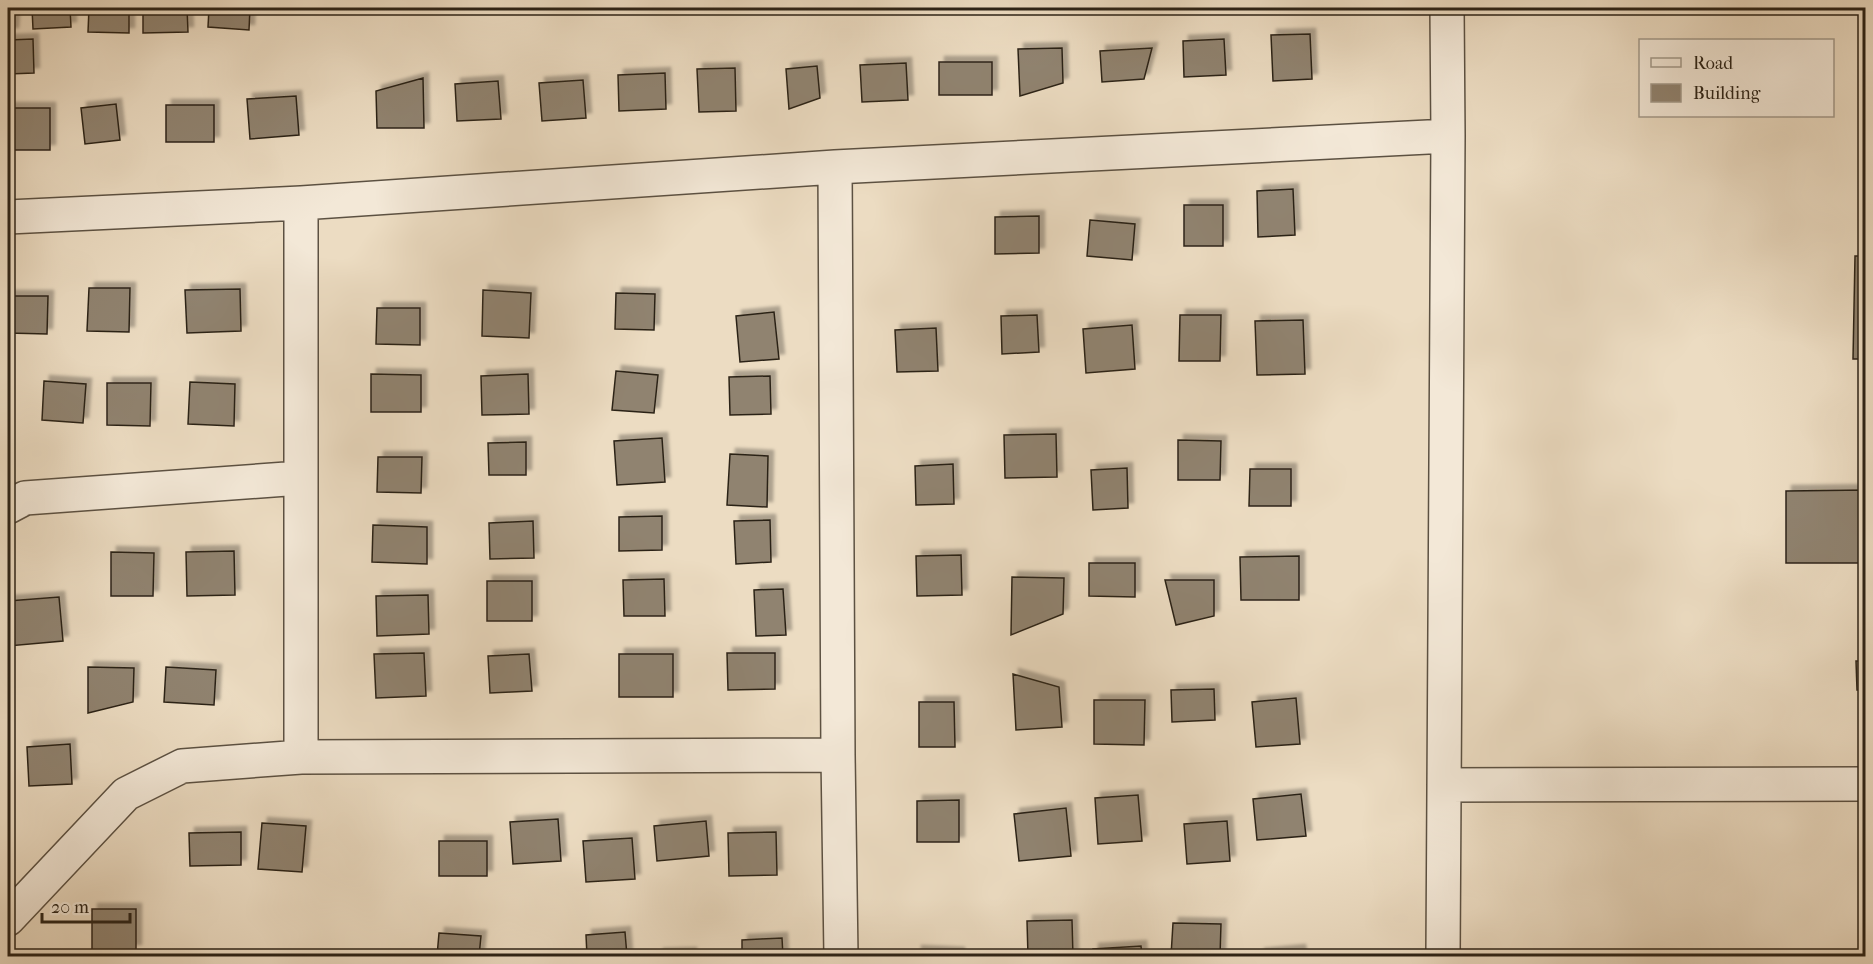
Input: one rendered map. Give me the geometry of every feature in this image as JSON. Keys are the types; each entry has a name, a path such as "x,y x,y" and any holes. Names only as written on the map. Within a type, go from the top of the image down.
{"street":[{"path":"1443,957 1447,8"},
{"path":"8,217 301,203 835,167 1448,136"},
{"path":"835,167 841,957"},
{"path":"301,203 301,757"},
{"path":"8,507 25,498 300,478"},
{"path":"8,919 126,794 182,766 301,757 838,755"},
{"path":"1444,785 1866,784"}],"building":[{"path":"8,8 15,8 13,33 8,33"},
{"path":"32,8 70,8 71,27 33,29"},
{"path":"89,8 129,8 129,33 88,32"},
{"path":"143,8 187,8 188,32 143,33"},
{"path":"209,8 250,8 249,30 208,27"},
{"path":"1310,34 1312,79 1273,81 1271,35"},
{"path":"33,39 34,73 8,74 8,40"},
{"path":"1224,39 1226,75 1184,77 1183,41"},
{"path":"1062,48 1063,83 1020,96 1018,49"},
{"path":"1152,48 1144,79 1102,82 1100,51"},
{"path":"939,62 992,62 992,95 939,95"},
{"path":"906,63 908,100 862,102 860,65"},
{"path":"817,66 820,98 789,109 786,69"},
{"path":"735,68 736,111 699,112 697,69"},
{"path":"665,73 666,109 619,111 618,75"},
{"path":"423,78 424,128 377,128 376,91"},
{"path":"583,80 586,118 542,121 539,83"},
{"path":"498,81 501,119 457,121 455,84"},
{"path":"296,96 299,135 250,139 247,99"},
{"path":"116,104 120,140 85,144 81,108"},
{"path":"166,105 214,105 214,142 166,142"},
{"path":"8,108 50,108 50,150 8,150"},
{"path":"1293,189 1295,235 1258,237 1257,191"},
{"path":"1184,205 1223,205 1223,246 1184,246"},
{"path":"1039,216 1039,253 995,254 995,217"},
{"path":"1090,220 1135,224 1132,260 1087,256"},
{"path":"1855,256 1866,256 1866,359 1853,359"},
{"path":"89,288 130,288 129,332 87,331"},
{"path":"240,289 241,331 187,333 185,290"},
{"path":"483,290 531,293 529,338 482,336"},
{"path":"616,293 655,294 654,330 615,329"},
{"path":"8,296 48,296 47,334 8,333"},
{"path":"377,308 420,308 420,345 376,344"},
{"path":"774,312 779,359 740,362 736,316"},
{"path":"1037,315 1039,352 1002,354 1001,316"},
{"path":"1180,315 1221,315 1220,361 1179,361"},
{"path":"1303,320 1305,374 1257,375 1255,321"},
{"path":"1132,325 1135,369 1086,373 1083,329"},
{"path":"936,328 938,371 897,372 895,330"},
{"path":"616,371 658,375 654,413 612,410"},
{"path":"371,374 421,375 421,412 371,412"},
{"path":"528,374 529,414 482,415 481,376"},
{"path":"770,376 771,414 730,415 729,377"},
{"path":"44,381 86,384 83,423 42,420"},
{"path":"190,382 235,384 234,426 188,424"},
{"path":"107,383 151,383 150,426 107,425"},
{"path":"1056,434 1057,477 1005,478 1004,435"},
{"path":"662,438 665,482 617,485 614,441"},
{"path":"1178,440 1221,441 1220,480 1178,480"},
{"path":"526,442 526,475 489,475 488,443"},
{"path":"730,454 768,456 767,507 727,505"},
{"path":"378,457 422,457 421,493 377,492"},
{"path":"953,464 954,504 916,505 915,466"},
{"path":"1127,468 1128,508 1093,510 1091,470"},
{"path":"1250,469 1291,469 1291,506 1249,506"},
{"path":"1866,490 1866,563 1786,563 1786,491"},
{"path":"662,516 662,550 619,551 619,517"},
{"path":"770,520 771,562 736,564 734,521"},
{"path":"533,521 534,558 490,559 489,523"},
{"path":"373,525 427,527 427,564 372,562"},
{"path":"234,551 235,595 187,596 186,552"},
{"path":"111,552 154,553 153,596 111,596"},
{"path":"961,555 962,595 917,596 916,556"},
{"path":"1299,556 1299,600 1241,600 1240,557"},
{"path":"1089,563 1135,563 1135,597 1089,596"},
{"path":"1012,577 1064,578 1063,614 1011,635"},
{"path":"664,579 665,616 624,616 623,580"},
{"path":"1165,580 1214,580 1214,616 1176,625"},
{"path":"487,581 532,581 532,621 487,621"},
{"path":"783,589 786,635 756,636 754,590"},
{"path":"428,595 429,634 377,636 376,596"},
{"path":"59,597 63,641 8,646 8,601"},
{"path":"424,653 426,696 376,698 374,654"},
{"path":"727,653 775,653 775,689 728,690"},
{"path":"529,654 532,691 490,693 488,656"},
{"path":"619,654 673,654 673,697 619,697"},
{"path":"1856,661 1866,661 1866,690 1857,690"},
{"path":"88,667 134,668 133,702 88,713"},
{"path":"166,667 216,670 214,705 164,702"},
{"path":"1013,674 1059,687 1062,727 1016,730"},
{"path":"1214,689 1215,720 1172,722 1171,690"},
{"path":"1296,698 1300,744 1256,747 1252,702"},
{"path":"1094,700 1145,700 1144,745 1094,744"},
{"path":"919,702 954,702 955,747 919,747"},
{"path":"70,744 72,784 29,786 27,747"},
{"path":"1301,794 1306,836 1257,840 1253,799"},
{"path":"1138,795 1142,841 1098,844 1095,798"},
{"path":"959,800 959,842 917,842 917,801"},
{"path":"1066,808 1071,856 1019,861 1014,814"},
{"path":"558,819 561,861 513,864 510,822"},
{"path":"706,821 709,856 657,861 654,826"},
{"path":"1227,821 1230,861 1187,864 1184,824"},
{"path":"262,823 306,826 302,872 258,869"},
{"path":"241,832 241,865 190,866 189,833"},
{"path":"776,832 777,875 729,876 728,833"},
{"path":"632,838 635,879 586,882 583,841"},
{"path":"439,841 487,841 487,876 439,876"},
{"path":"92,909 136,909 136,950 92,950"},
{"path":"1072,920 1073,956 1028,956 1027,921"},
{"path":"1173,923 1221,924 1220,956 1171,956"},
{"path":"625,932 627,956 587,956 586,935"},
{"path":"439,933 481,936 479,956 437,956"},
{"path":"782,938 783,956 742,956 742,940"},
{"path":"1141,946 1142,956 1093,956 1093,949"},
{"path":"1300,950 1301,956 1260,956 1259,954"},
{"path":"916,951 959,953 959,956 916,956"},
{"path":"691,953 691,956 658,956 658,954"}]}
